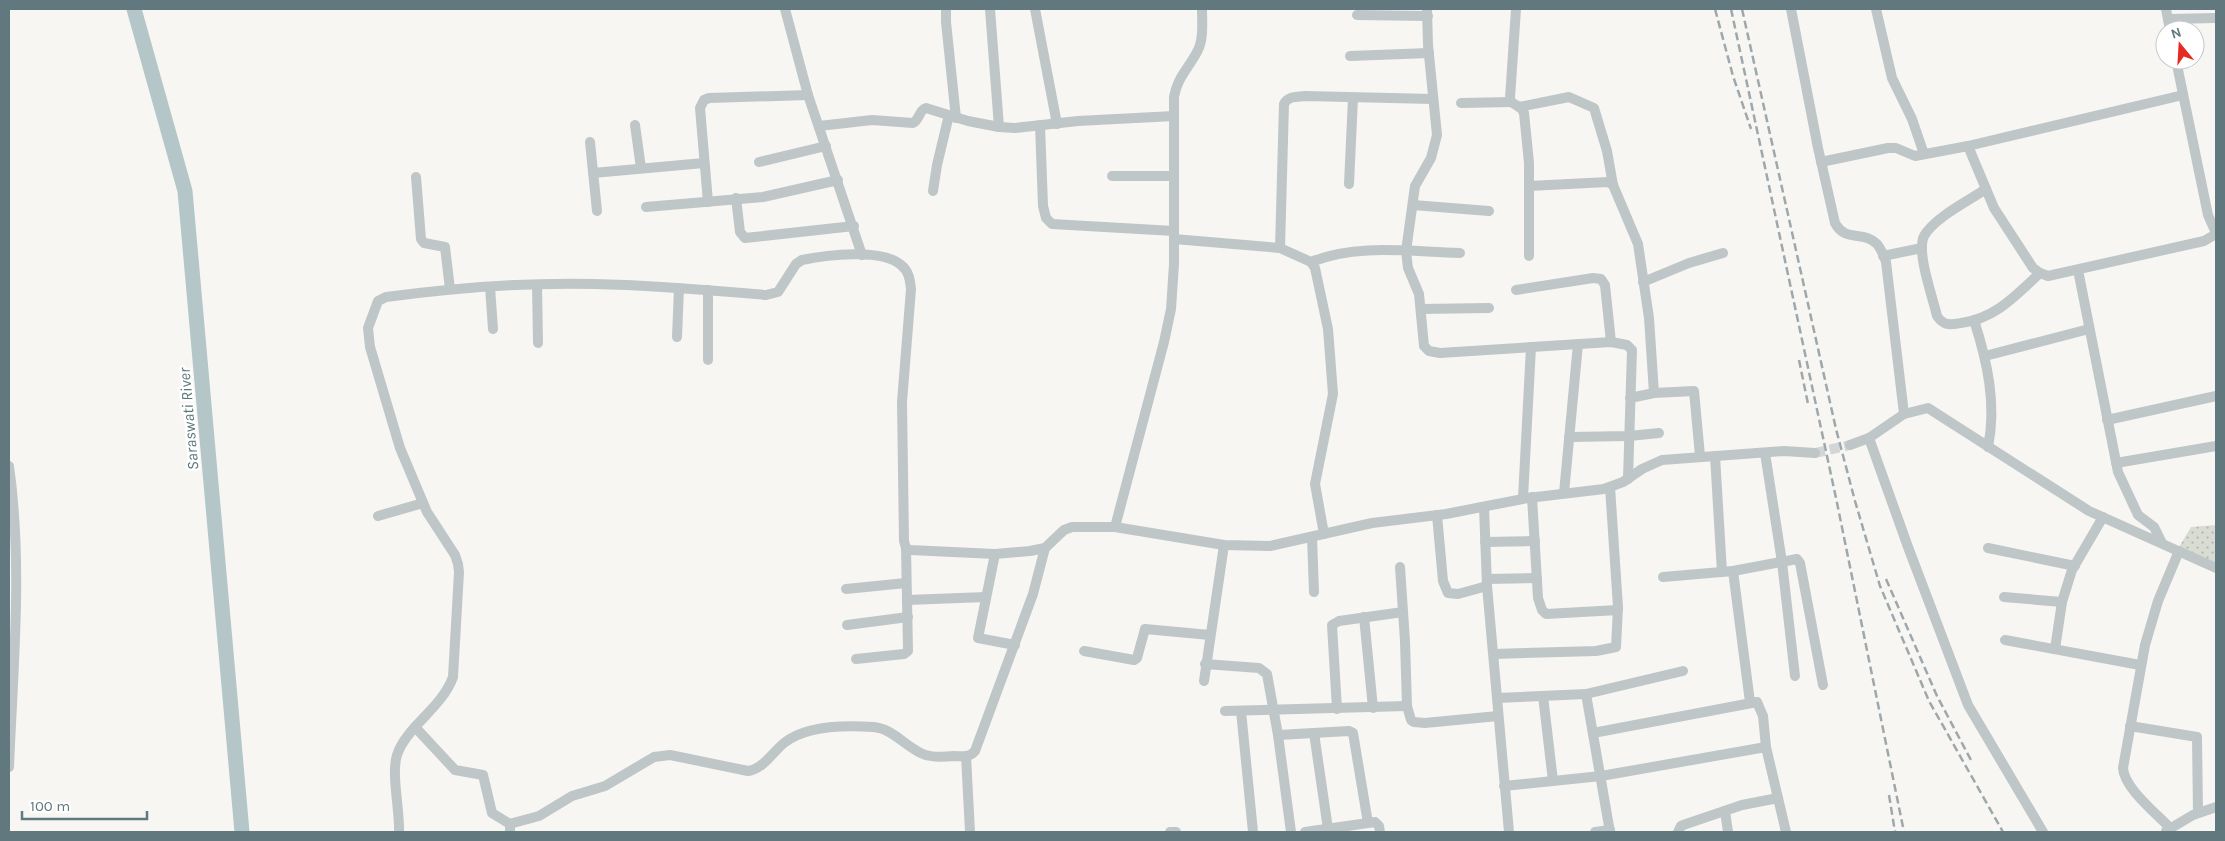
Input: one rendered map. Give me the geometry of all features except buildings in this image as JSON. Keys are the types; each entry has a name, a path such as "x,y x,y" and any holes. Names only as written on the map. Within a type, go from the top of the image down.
{"street":[{"path":"785,9 808,95 854,226 862,255"},
{"path":"933,191 937,165 953,116 946,9"},
{"path":"990,9 999,127"},
{"path":"1035,9 1057,124"},
{"path":"1115,527 1171,309 1176,85 1198,51 1201,43 1202,9"},
{"path":"1516,9 1511,67 1515,104 1524,113 1529,186 1529,256"},
{"path":"1790,9 1835,223 1839,231 1845,235 1872,240 1879,246 1886,262 1904,414"},
{"path":"1876,9 1892,78 1912,119 1924,154"},
{"path":"1357,15 1427,12 1437,135 1431,158 1415,186 1406,252 1408,268 1419,294 1424,346 1429,351 1440,353 1610,342 1627,346 1632,350 1628,479"},
{"path":"2167,14 2216,18"},
{"path":"1350,56 1429,53"},
{"path":"1968,146 1994,208 2033,268 2040,273 2048,276 2204,241 2216,234 2208,216 2178,70"},
{"path":"708,202 700,108 704,100 709,98 808,95"},
{"path":"1821,162 1888,148 1896,148 1915,156 1968,146 2183,95"},
{"path":"1461,103 1515,104 1569,96 1594,108 1613,185 1638,244 1649,318 1654,393"},
{"path":"1280,248 1284,104 1290,97 1433,99"},
{"path":"1349,184 1353,98"},
{"path":"819,126 872,120 914,123 921,111 926,108 999,127 1174,116"},
{"path":"635,125 641,168"},
{"path":"1040,125 1043,206 1046,218 1052,224 1174,235 1280,248 1311,262 1315,268 1328,329 1333,394 1316,484 1324,534"},
{"path":"590,142 597,211"},
{"path":"759,162 826,146"},
{"path":"593,173 704,163"},
{"path":"1112,176 1174,176"},
{"path":"416,177 421,240 424,244 445,247 450,289"},
{"path":"646,207 785,193 838,180"},
{"path":"1529,186 1608,182 1613,185"},
{"path":"1986,189 1935,223 1924,235 1923,259 1937,316 1941,322 1947,325 1990,315 2006,304 2040,273"},
{"path":"736,198 740,232 745,238 854,226"},
{"path":"1413,205 1489,211"},
{"path":"1883,256 1922,248"},
{"path":"1311,262 1328,255 1359,250 1460,253"},
{"path":"1643,282 1689,263 1723,253"},
{"path":"399,832 396,761 400,749 415,727 442,699 449,688 452,677 459,572 455,555 423,503 392,429 370,347 368,328 380,299 450,289 594,284 773,294 783,287 792,270 802,260 862,255 894,260 908,272 911,289 902,402 904,541 906,548 909,648 906,653 856,659"},
{"path":"2078,270 2118,472 2138,515 2154,527 2162,543"},
{"path":"1516,290 1594,278 1601,280 1605,285 1610,342"},
{"path":"537,285 538,344"},
{"path":"490,288 493,329"},
{"path":"677,337 679,288"},
{"path":"708,290 708,360"},
{"path":"1421,310 1489,308"},
{"path":"1974,320 1985,356 1991,395 1992,427 1988,446"},
{"path":"1985,356 2089,329"},
{"path":"1564,493 1578,344"},
{"path":"1531,347 1528,498 1535,541 1538,598 1542,610 1546,614 1618,610"},
{"path":"1630,398 1654,393 1694,391 1700,456"},
{"path":"2107,420 2216,396"},
{"path":"1850,445 1869,438 1904,414 1928,408 2089,511 2216,568"},
{"path":"1570,438 1659,434"},
{"path":"1869,438 1968,705 2043,832"},
{"path":"2116,463 2216,446"},
{"path":"906,548 995,554 1030,551 1045,548 1068,528 1115,527 1224,545 1270,546 1372,523 1437,515 1502,502 1610,487 1662,460 1784,450 1815,453"},
{"path":"1765,453 1782,562 1795,676"},
{"path":"1715,456 1722,572"},
{"path":"9,466 13,503 16,600 9,767"},
{"path":"1494,654 1613,649 1618,645 1618,610 1610,487"},
{"path":"378,516 423,503"},
{"path":"1484,507 1487,583 1509,832"},
{"path":"1437,515 1443,581 1448,593 1458,594 1487,583 1537,578"},
{"path":"2055,649 2062,602 2075,566 2103,517"},
{"path":"1312,537 1314,592"},
{"path":"1485,542 1535,541"},
{"path":"1204,681 1224,545"},
{"path":"415,727 455,770 483,775 492,813 510,828 539,816 572,796 606,786 654,757 670,755 744,771 753,770 784,742 803,732 817,728 874,727 888,732 923,754 937,757 966,756 975,751 1033,594 1045,548"},
{"path":"1988,548 2075,566"},
{"path":"2180,551 2158,601 2140,665 2123,776 2168,830 2198,813 2216,807"},
{"path":"995,554 978,638 1014,645"},
{"path":"1663,578 1722,572 1797,559 1800,563 1823,685"},
{"path":"1400,567 1407,706 1411,720 1414,722 1498,716"},
{"path":"1733,570 1750,702"},
{"path":"846,590 906,584"},
{"path":"907,600 986,597"},
{"path":"2004,597 2062,602"},
{"path":"1337,709 1332,625 1339,621 1403,612"},
{"path":"847,625 908,617"},
{"path":"1364,617 1373,708"},
{"path":"1084,651 1134,660 1137,658 1145,629 1210,635"},
{"path":"2005,640 2140,665"},
{"path":"1205,664 1259,668 1263,670 1269,680 1291,832"},
{"path":"1497,698 1586,694 1683,671"},
{"path":"1586,694 1610,831 1595,832"},
{"path":"1543,696 1553,781"},
{"path":"1593,733 1757,702 1763,716 1766,747 1786,832"},
{"path":"1225,711 1407,706"},
{"path":"1242,711 1252,832"},
{"path":"2130,726 2197,737 2198,813"},
{"path":"1278,735 1349,731 1353,733 1368,823"},
{"path":"1314,733 1328,829"},
{"path":"1504,786 1601,776 1766,747"},
{"path":"966,756 970,832"},
{"path":"1678,832 1681,826 1686,824 1725,811 1778,798"},
{"path":"1725,811 1728,832"},
{"path":"1305,832 1344,829 1368,823 1378,823 1380,832"},
{"path":"1170,832 1176,832"}],"shaded area":[{"path":"2216,525 2216,564 2179,547 2191,527"}],"waterway":[{"name":"Saraswati River","path":"134,9 185,191 242,832"}],"tunnel":[{"path":"1815,453 1850,445"}],"railway":[{"path":"1715,9 1733,76 1751,129"},
{"path":"1731,9 1836,498 1904,832"},
{"path":"1742,9 1836,429 1880,586 1929,701 2003,832"},
{"path":"1799,360 1808,404"},
{"path":"1886,579 1937,696 1972,762"},
{"path":"1889,795 1895,832"}]}
